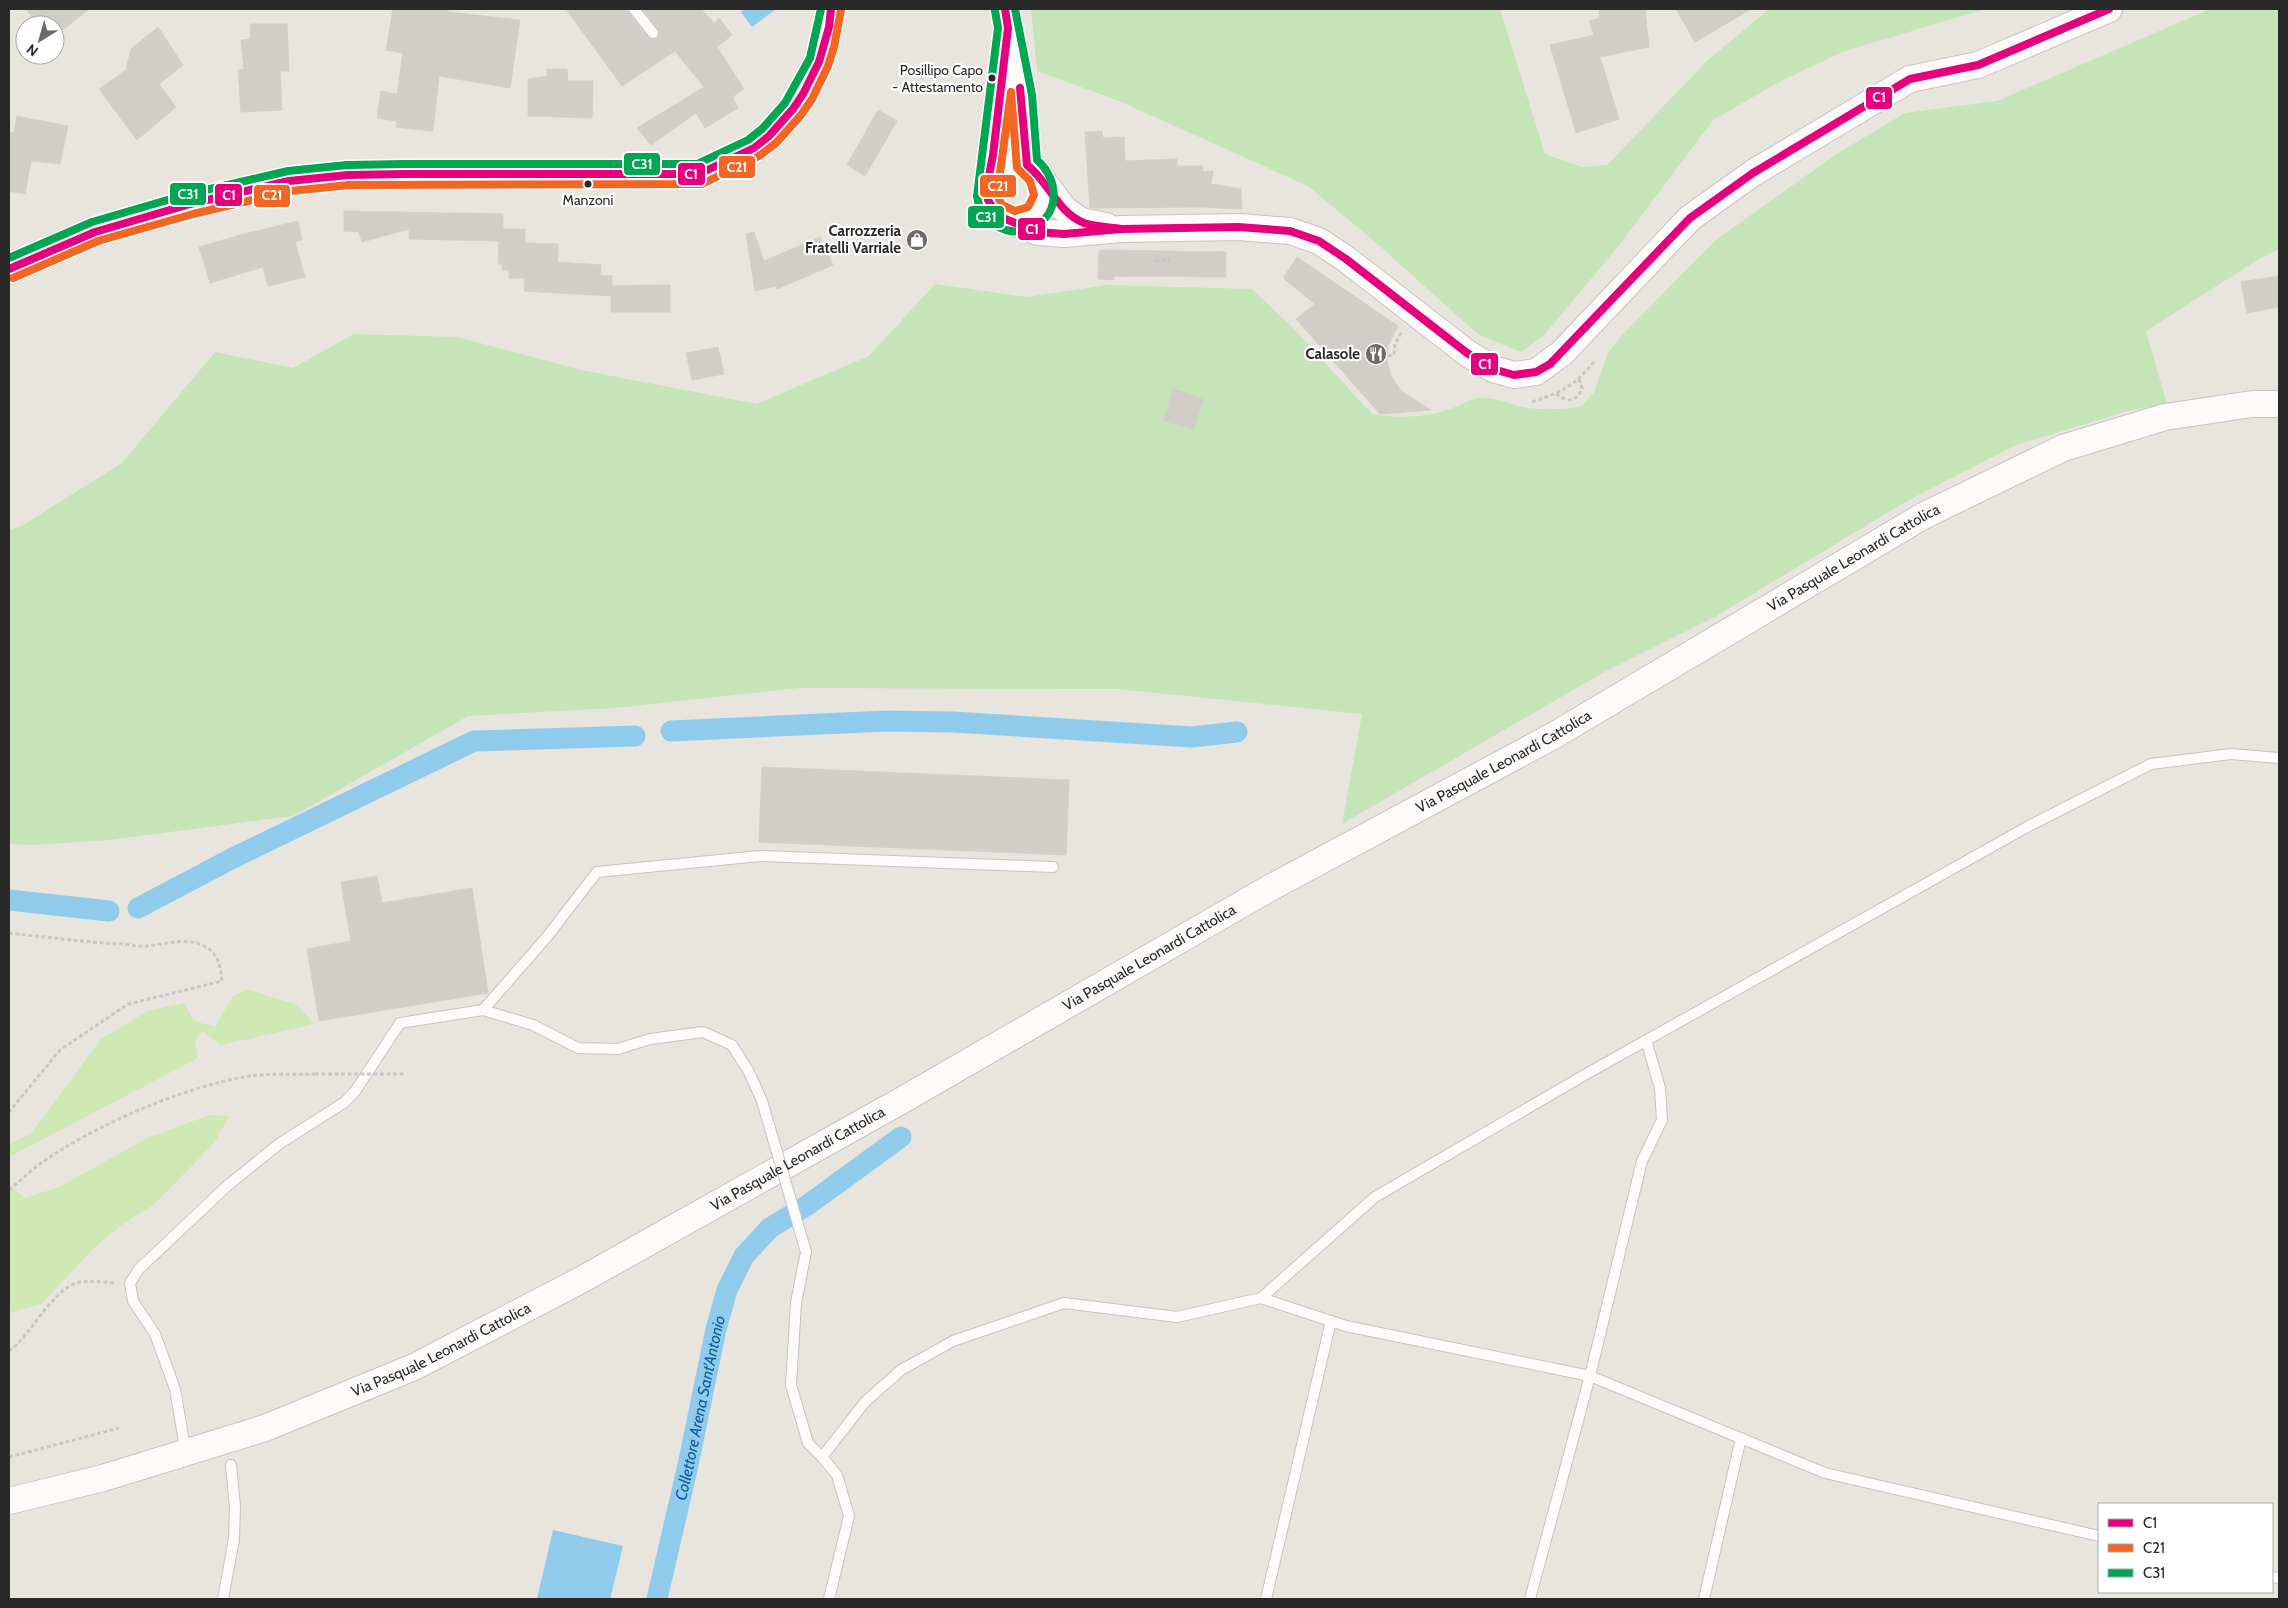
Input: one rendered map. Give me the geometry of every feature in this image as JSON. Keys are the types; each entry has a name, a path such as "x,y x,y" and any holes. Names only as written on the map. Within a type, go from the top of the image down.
{"street":[{"path":"9,269 95,232 190,204 289,181 348,175 405,174 699,174 733,159 769,137 800,102 817,68 829,28 831,9"},
{"path":"1007,18 988,182 988,200 998,216 1038,232 1064,234 1121,230 1239,227 1290,231 1319,241 1467,353 1493,369 1514,375 1536,372 1562,353 1690,218 1753,173 1910,79 1978,65 2109,9"},
{"path":"1007,18 1034,172 1045,187 1045,197 1042,207 1027,220 1017,222 1007,220"},
{"path":"988,182 993,173 1009,164 1034,172 1064,209 1081,221 1121,230"},
{"name":"Via Pasquale Leonardi Cattolica","path":"9,1501 103,1478 266,1428 414,1367 517,1315 906,1098 1268,889 1553,736 1924,516 2064,448 2165,417 2252,404 2279,404"}],"lane":[{"path":"634,9 653,33"},
{"path":"822,1457 872,1396 901,1370 953,1341 1064,1304 1177,1317 1261,1298 1375,1197 1646,1040 2027,826 2151,764 2232,754 2279,758"},
{"path":"483,1010 546,938 597,872 760,856 1053,867"},
{"path":"186,1453 176,1389 155,1334 133,1301 130,1283 139,1269 228,1186 279,1144 345,1102 356,1090 400,1023 483,1010 533,1025 578,1048 618,1049 650,1039 702,1032 732,1045 749,1072 762,1101 806,1252 796,1303 791,1385 808,1443 837,1475 849,1516 829,1599"},
{"path":"1530,1599 1590,1376 1642,1161 1662,1120 1660,1088 1646,1040"},
{"path":"1261,1298 1346,1326 1590,1376 1825,1473 2098,1536"},
{"path":"1266,1599 1331,1321"},
{"path":"1704,1599 1742,1438"},
{"path":"223,1599 234,1538 235,1507 231,1465"}],"path":[{"path":"1155,261 1170,260"},
{"path":"1388,356 1394,355 1395,344 1405,325"},
{"path":"1532,402 1562,392 1579,379 1596,360"},
{"path":"1556,394 1566,401 1572,401 1579,396 1582,388 1579,379"},
{"path":"9,933 88,943 145,946 174,942 194,942 215,953 222,981 128,1004 60,1050 9,1112"},
{"path":"10,1189 42,1163 101,1128 143,1109 196,1089 251,1076 405,1074"},
{"path":"9,1351 18,1345 59,1294 79,1282 130,1283"},
{"path":"9,1457 119,1428"}],"green space":[{"path":"1031,9 1500,9 1545,154 1582,167 1607,165 1708,60 1769,9 1985,9 1842,52 1779,82 1713,120 1617,248 1544,335 1521,352 1479,335 1374,241 1308,186 1119,101 1037,71"},
{"path":"2210,9 2279,9 2279,249 2259,259 2146,331 2167,404 2131,410 2016,445 1907,501 1713,618 1606,671 1342,824 1362,714 1117,689 799,688 615,708 468,716 293,816 109,840 33,845 9,844 9,531 23,525 122,463 215,352 293,368 354,334 457,337 581,370 757,404 869,356 935,284 1027,297 1107,285 1252,289 1293,328 1372,414 1399,417 1427,415 1448,410 1480,398 1498,400 1528,408 1555,409 1582,406 1594,392 1608,353 1622,335 1716,240 1835,155 1905,113 1997,101"},
{"path":"248,989 297,1005 315,1024 221,1045 202,1031 195,1042 198,1058 9,1157 9,1145 32,1132 101,1039 148,1011 184,1003 194,1021 215,1027 233,996"},
{"path":"210,1115 229,1116 215,1142 153,1205 126,1222 95,1247 41,1304 9,1313 9,1186 25,1198 59,1187 149,1137"}],"water":[{"path":"745,9 776,9 752,27 741,12"},
{"path":"553,1530 623,1546 610,1599 537,1599"}],"building":[{"path":"26,9 89,9 65,28 65,15 30,15"},
{"path":"393,9 448,9 448,12 520,20 510,88 439,76 433,131 396,127 397,121 377,118 381,91 397,94 403,53 386,50"},
{"path":"566,9 625,9 648,37 654,40 658,38 660,32 643,9 701,9 714,23 719,18 732,35 717,47 744,89 732,97 738,108 705,128 696,113 651,145 637,128 704,87 675,51 622,86"},
{"path":"1599,9 1645,9 1649,47 1600,57 1619,119 1576,133 1550,45 1594,35 1589,21 1600,18"},
{"path":"1676,9 1751,9 1695,42"},
{"path":"251,24 287,24 289,71 280,71 282,110 241,112 238,70 244,69 241,40 250,39"},
{"path":"158,27 183,65 159,84 176,107 137,140 99,89 126,70 131,49"},
{"path":"547,69 567,69 568,81 593,81 592,118 528,116 528,79 547,76"},
{"path":"878,110 897,121 865,176 847,165"},
{"path":"17,116 68,126 60,164 31,161 25,194 9,191 9,132 14,133"},
{"path":"1102,131 1103,138 1124,137 1125,161 1177,159 1177,166 1203,166 1203,172 1213,171 1211,184 1241,189 1242,209 1201,207 1090,208 1085,132"},
{"path":"344,211 503,214 503,229 525,229 525,243 558,244 558,262 601,265 600,275 612,276 612,286 670,285 670,312 611,312 611,296 524,291 525,278 509,278 509,270 502,270 502,264 498,264 499,241 409,239 409,229 362,242 359,232 344,231"},
{"path":"298,221 302,240 295,242 305,277 268,286 263,267 210,283 199,247"},
{"path":"754,232 764,261 820,237 833,265 777,289 776,286 755,291 746,234"},
{"path":"1099,250 1226,252 1226,277 1114,276 1114,280 1098,279"},
{"path":"1297,257 1398,326 1388,346 1387,361 1391,376 1401,391 1431,410 1380,414 1296,319 1315,304 1283,278"},
{"path":"2279,276 2279,307 2247,313 2241,282"},
{"path":"718,347 724,374 692,380 686,353"},
{"path":"1173,389 1203,398 1194,429 1164,421"},
{"path":"762,767 1069,780 1066,855 759,842"},
{"path":"377,876 382,903 472,888 488,993 319,1021 307,949 351,941 341,882"}],"waterway":[{"path":"671,731 887,721 953,722 1192,737 1237,732"},
{"path":"138,908 233,858 474,741 635,736"},
{"path":"9,900 109,911"},
{"name":"Collettore Arena Sant'Antonio","path":"657,1599 688,1465 716,1329 727,1290 744,1256 770,1228 809,1204 901,1137"}],"transit line":[{"name":"C31","path":"9,258 92,222 188,194 288,171 347,165 405,164 697,164 748,140 762,129 785,103 810,58 821,9"},
{"name":"C1","path":"9,269 95,232 190,204 289,181 348,175 405,174 699,174 754,148 769,136 793,109 819,62 829,27 831,9"},
{"name":"C1","path":"1005,9 1008,28 993,155 986,191 988,200 998,216 1038,232 1064,234 1121,229 1239,227 1290,231 1319,241 1346,259 1467,353 1493,369 1514,375 1536,372 1550,364 1690,218 1753,173 1910,79 1978,65 2109,9"},
{"name":"C31","path":"995,11 998,28 977,196 983,213 995,225 1011,231 1020,231 1029,229 1047,216 1054,198 1050,178 1045,168 1037,160 1032,95 1015,9"},
{"name":"C21","path":"13,278 98,241 193,214 291,191 349,185 702,184 759,156 776,143 801,115 812,99 828,66 834,47 841,10"},
{"name":"C1","path":"1020,88 1027,165 1041,179 1067,212 1075,218 1084,223 1122,229"},
{"name":"C21","path":"1011,92 1017,168 1030,181 1034,195 1028,207 1015,211 1002,205 997,195 1011,92"}],"place":[{"name":"Posillipo Capo - Attestamento","path":"992,78"},
{"name":"Manzoni","path":"588,184"},
{"name":"Carrozzeria Fratelli Varriale","path":"917,240"},
{"name":"Calasole","path":"1376,354"}]}
